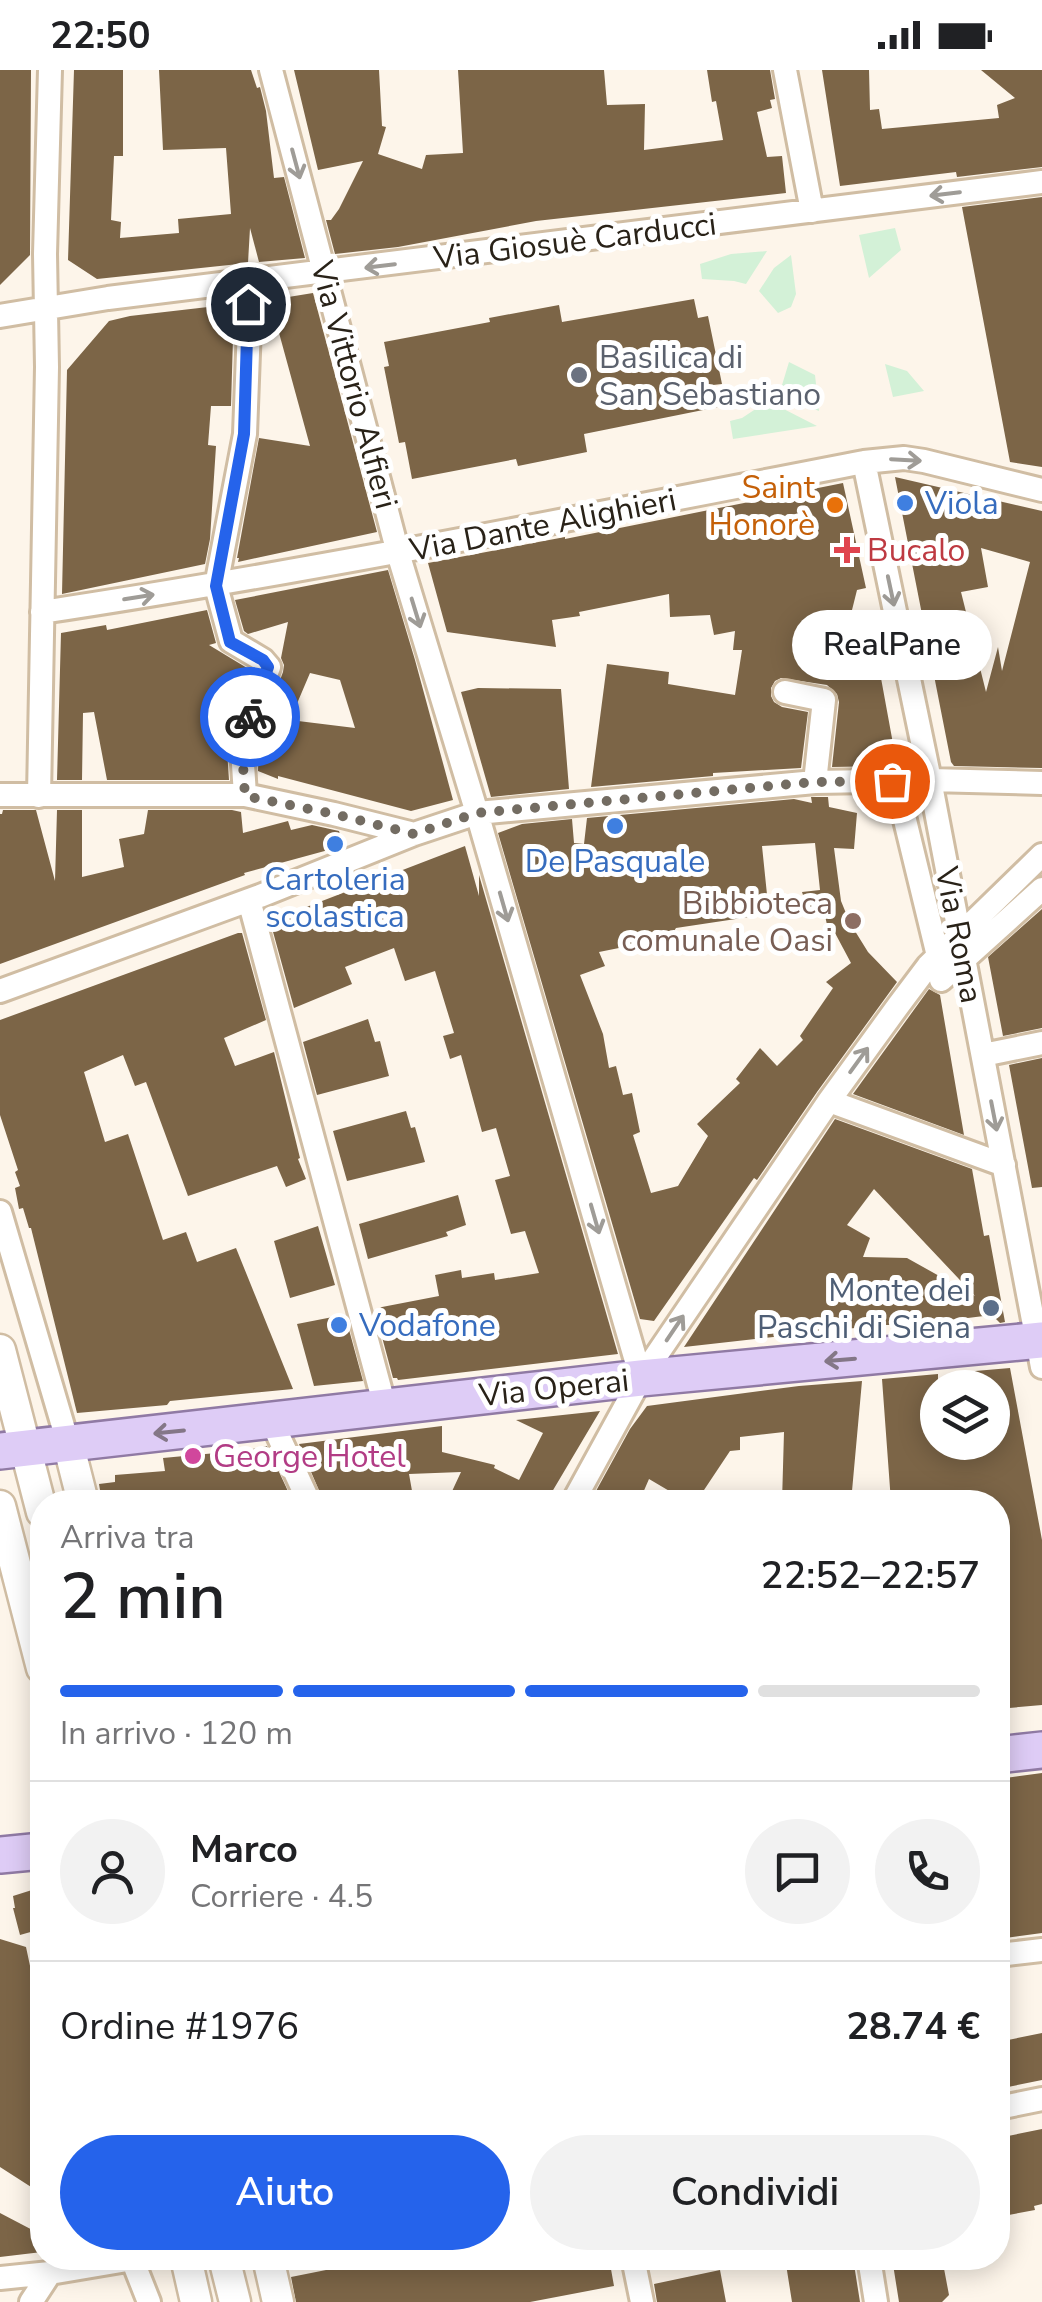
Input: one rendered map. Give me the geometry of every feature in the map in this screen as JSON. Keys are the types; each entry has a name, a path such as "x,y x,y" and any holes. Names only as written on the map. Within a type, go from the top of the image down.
{"main road":[{"name":"Via Operai","path":"13,1450 641,1378 1040,1350"},
{"path":"1010,1754 1042,1750"},
{"path":"0,1855 30,1853"}],"street":[{"path":"39,796 50,70"},
{"name":"Via Vittorio Alfieri","path":"271,70 398,553 641,1378"},
{"path":"785,70 812,212"},
{"name":"Via Giosuè Carducci","path":"0,316 108,298 1042,182"},
{"path":"245,796 242,749 268,667 263,660 230,642 216,586 244,434 248,281"},
{"name":"Via Dante Alighieri","path":"42,612 398,553 864,462 904,458 1042,490"},
{"name":"Via Roma","path":"864,462 931,784 1040,1350"},
{"path":"785,692 824,700 814,782"},
{"path":"0,990 477,813 814,782 1042,783"},
{"path":"1042,791 896,783 938,956 940,980 1042,889"},
{"path":"0,795 245,796 414,834"},
{"path":"580,1490 641,1378 898,1006 958,935 1042,855"},
{"path":"249,900 386,1407"},
{"path":"983,1055 1042,1043"},
{"path":"829,1102 1004,1165"},
{"path":"0,1212 80,1490"},
{"path":"0,1350 13,1450 32,1490"},
{"path":"271,1420 303,1490"},
{"path":"0,1506 30,1622"},
{"path":"1010,1954 1042,1950"},
{"path":"1010,2106 1042,2099"},
{"path":"0,2278 67,2270"},
{"path":"139,2270 149,2302"},
{"path":"189,2270 196,2302"},
{"path":"227,2270 235,2302"},
{"path":"271,2270 278,2302"},
{"path":"635,2270 642,2302"},
{"path":"871,2270 876,2302"},
{"path":"31,2302 50,2273"}],"green space":[{"path":"895,228 901,250 869,278 859,235"},
{"path":"767,251 746,284 702,279 700,264 731,254"},
{"path":"791,255 796,294 791,307 778,313 759,291 774,268"},
{"path":"789,362 815,375 819,411 779,395"},
{"path":"885,364 907,371 924,391 893,397"},
{"path":"768,401 817,426 733,439 730,421"}],"building":[{"path":"0,70 31,70 30,255 0,285"},
{"path":"74,70 123,70 123,156 114,156 111,220 121,222 120,238 179,233 178,219 231,214 226,148 163,150 159,70 251,70 266,111 274,178 284,177 305,258 259,262 250,228 248,263 97,279 68,260"},
{"path":"294,70 379,70 382,126 386,127 378,154 422,169 426,155 463,153 458,70 604,70 607,105 645,104 644,150 723,140 707,70 770,70 775,99 770,100 772,108 757,112 767,157 782,156 786,193 536,221 398,247 335,254 326,220 331,220 339,209 363,161 318,170"},
{"path":"822,70 869,70 870,110 879,109 882,129 999,118 997,105 1015,98 981,70 1042,70 1042,167 957,177 956,172 840,186"},
{"path":"1042,197 1042,467 1010,462 962,207"},
{"path":"313,293 377,532 238,562 259,438 310,446 270,300"},
{"name":"Basilica di San Sebastiano","path":"694,299 698,318 708,316 722,384 713,385 718,407 584,434 587,452 518,466 516,459 412,479 405,442 399,443 384,367 389,366 384,342 559,305 562,322"},
{"path":"234,304 231,406 211,406 208,445 216,446 205,564 62,594 67,370 109,321"},
{"path":"895,477 1042,511 1042,768 954,766","holes":["981,548 1030,562 1002,671 998,647 986,692 961,592 988,587"]},
{"path":"843,483 866,588 857,590 849,622 872,629 896,760 892,766 832,767 837,694 827,685 781,678 771,688 774,702 808,712 801,768 591,787 607,664 669,672 668,684 735,695 742,650 733,650 735,631 714,635 710,615 670,617 669,594 552,620 556,647 447,632 428,563"},
{"path":"388,570 453,800 411,811 258,771 259,738 283,672 281,658 288,622 248,634 235,600","holes":["310,673 340,680 355,728 290,720"]},
{"path":"207,610 216,643 209,645 252,671 229,732 229,780 107,780 94,712 83,713 82,780 57,780 61,633 106,625 107,630"},
{"path":"478,688 561,689 569,789 491,797 461,692"},
{"path":"811,797 828,797 829,807 857,813 854,849 834,848 841,901 868,952 897,982 654,1321 640,1319 498,833 522,824 572,819 574,843 584,844 587,818 794,799 812,803","holes":["815,843 820,890 802,892 809,913 824,911 829,934 835,933 851,963 826,982 833,988 800,1036 803,1040 777,1066 760,1048 736,1079 740,1083 697,1124 708,1136 678,1186 651,1193 633,1135 640,1132 632,1093 623,1095 616,1066 609,1068 603,1034 580,975 605,966 599,952 644,943 660,953 676,928 769,914 762,846"]},
{"path":"3,810 36,810 55,881 57,810 82,810 82,877 124,867 119,839 144,834 148,810 232,810 241,812 243,833 288,821 291,830 312,825 339,831 343,846 244,873 0,964"},
{"path":"465,846 479,896 479,875 618,1354 398,1380 393,1378 375,1311 439,1296 435,1275 461,1270 462,1278 494,1273 495,1280 539,1273 525,1231 511,1234 495,1180 510,1176 496,1128 482,1132 461,1055 450,1059 443,1036 454,1033 435,971 405,981 394,948 345,967 352,984 294,1008 270,921"},
{"path":"1042,909 1042,1028 1003,1036 988,957"},
{"path":"242,933 266,1020 224,1038 235,1066 274,1052 306,1179 286,1187 277,1166 188,1196 146,1082 135,1086 123,1055 84,1072 105,1142 128,1134 163,1240 186,1232 197,1262 236,1248 293,1389 77,1413 31,1228 23,1208 19,1209 15,1188 20,1186 15,1172 18,1170 0,1115 0,1020"},
{"path":"929,989 940,995 964,1135 853,1094"},
{"path":"368,1019 375,1042 380,1041 389,1076 317,1095 303,1042"},
{"path":"1042,1058 1042,1187 1032,1188 1009,1065"},
{"path":"406,1111 425,1162 347,1181 333,1131"},
{"path":"835,1119 972,1169 1005,1322 1000,1323 992,1315 684,1347","holes":["874,1189 975,1296 907,1258 863,1257 870,1238 847,1225"]},
{"path":"458,1195 466,1225 446,1232 448,1236 368,1259 359,1224"},
{"path":"318,1226 335,1285 290,1298 274,1241"},
{"path":"345,1315 363,1381 314,1386 297,1324"},
{"path":"1010,1368 1042,1540 1042,1705 1010,1708 1010,1490 890,1490 882,1379 920,1376 920,1460 1010,1460 1010,1370 987,1370"},
{"path":"862,1381 852,1490 782,1490 784,1432 740,1437 740,1450 730,1451 704,1490 668,1490 649,1479 644,1490 597,1490 647,1406"},
{"path":"600,1411 553,1490 453,1490 461,1472 409,1474 412,1490 319,1490 299,1444 442,1426 442,1452 495,1465 494,1468 519,1480 543,1433 516,1420"},
{"path":"267,1446 287,1490 100,1490 99,1484 115,1482 115,1475 165,1471 163,1458"},
{"path":"1042,1773 1042,1933 1010,1937 1010,1777"},
{"path":"30,1891 30,1932 20,1935 13,1896"},
{"path":"0,1939 26,1947 30,1966 30,2186 0,2167"},
{"path":"1042,2033 1042,2080 1010,2087 1010,2040"},
{"path":"1042,2129 1042,2204 1034,2206 1035,2210 1010,2215 1010,2136"},
{"path":"0,2213 30,2229 30,2253 0,2257"},
{"path":"326,2270 611,2270 614,2286 530,2302 296,2302 291,2277"},
{"path":"720,2270 726,2302 657,2302 654,2284"},
{"path":"787,2270 855,2270 860,2302 792,2302"},
{"path":"894,2270 944,2270 949,2295 942,2302 899,2302"}],"way so far":[{"path":"250,717 242,749 245,796 414,834 477,813 814,782 892,781"}],"place":[{"name":"Basilica di San Sebastiano","path":"579,375"},
{"name":"Viola","path":"905,503"},
{"name":"Saint Honorè","path":"835,505"},
{"name":"Bucalo","path":"847,550"},
{"name":"RealPane","path":"892,781"},
{"name":"De Pasquale","path":"615,826"},
{"name":"Cartoleria scolastica","path":"335,844"},
{"name":"Bibbioteca comunale Oasi","path":"853,921"},
{"name":"Monte dei Paschi di Siena","path":"991,1308"},
{"name":"Vodafone","path":"339,1325"},
{"name":"George Hotel","path":"193,1456"}],"route":[{"path":"248,304 244,434 216,586 230,642 263,660 268,667 250,717"}]}
